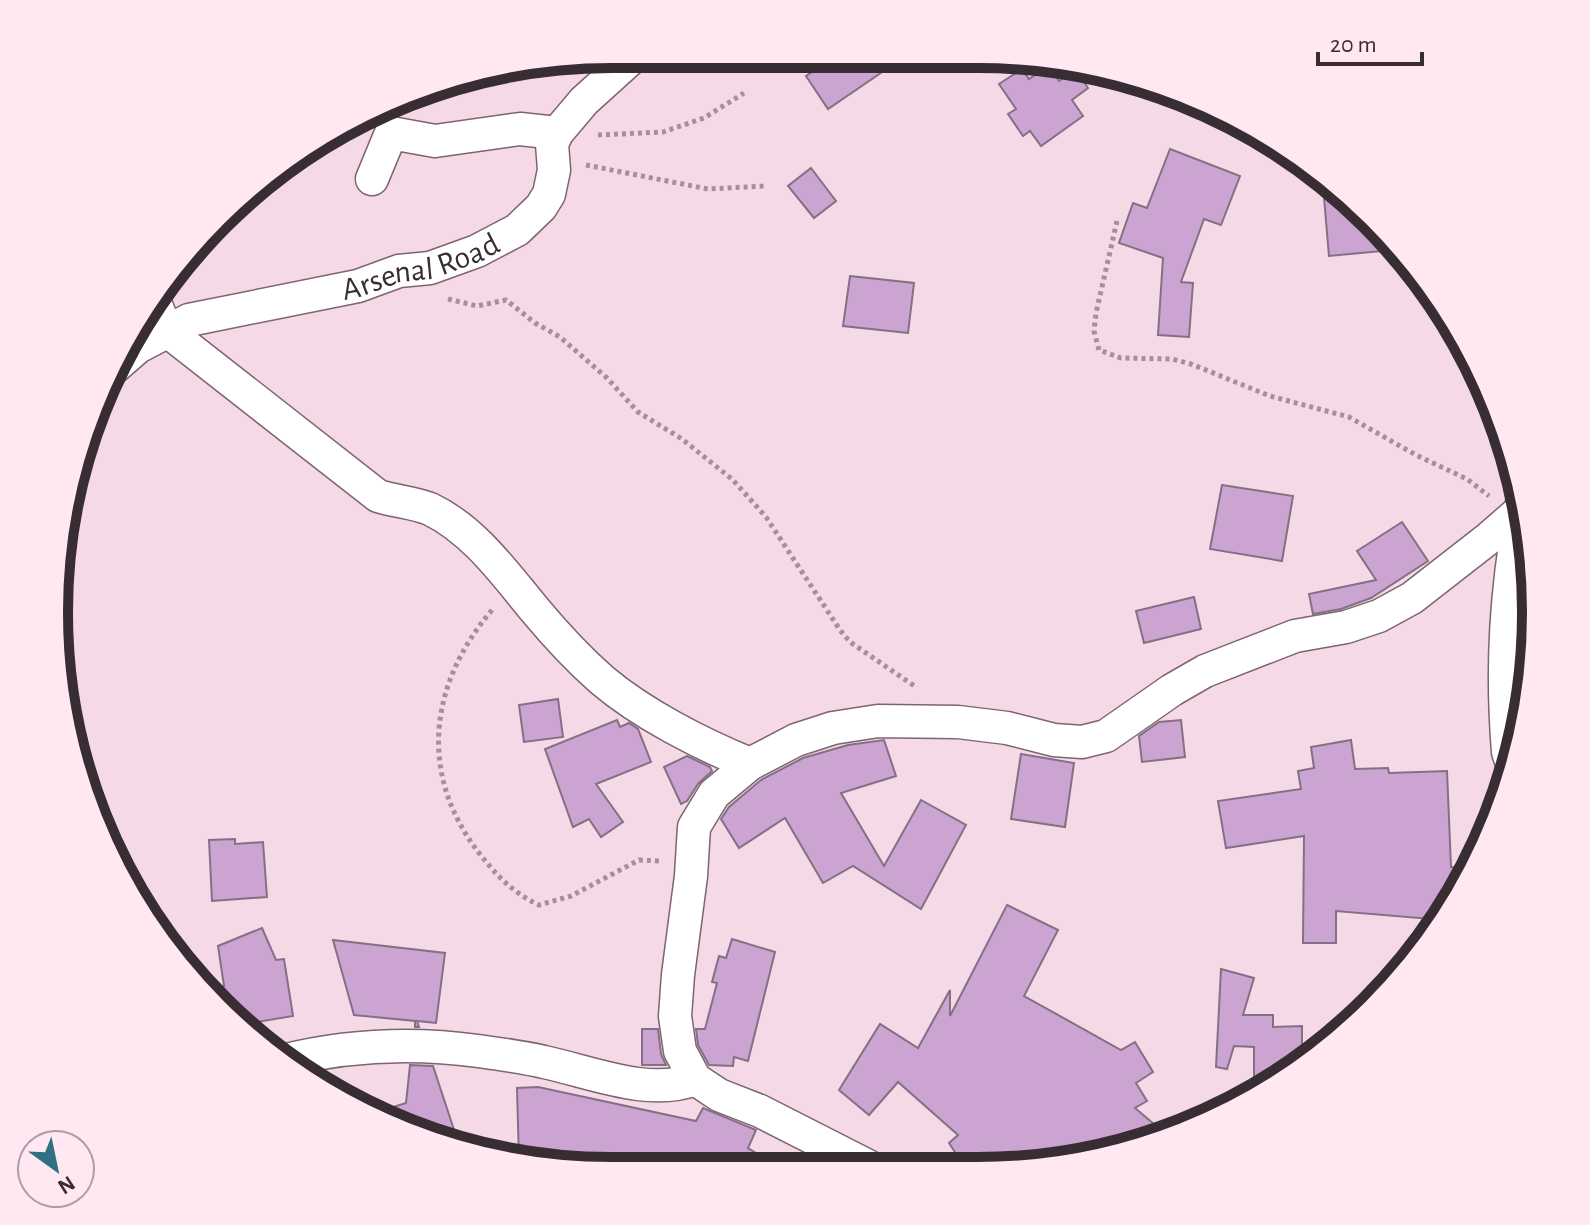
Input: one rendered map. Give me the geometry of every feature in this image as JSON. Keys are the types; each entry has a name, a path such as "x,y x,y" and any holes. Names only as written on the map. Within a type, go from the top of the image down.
{"street":[{"path":"372,179 391,133 435,141 520,129 554,138 584,101 621,68"},
{"name":"Arsenal Road","path":"137,348 189,320 358,286 399,271 430,268 517,230 549,194 554,170 554,138"},
{"path":"159,312 166,330 378,496 428,508 456,525 602,680 671,725 750,764"},
{"path":"850,1157 760,1111 719,1095 695,1079 680,1051 675,1016 694,827 714,794 750,764 796,740 833,728 878,721 958,722 1007,728 1054,740 1082,742 1106,736 1205,671 1295,636 1346,627 1379,616 1412,598 1513,513"},
{"path":"1507,737 1503,660 1515,528"},
{"path":"299,1057 360,1047 419,1044 541,1061 622,1081 662,1085 695,1079"}],"path":[{"path":"744,93 704,118 663,132 554,138 562,158 571,162 708,189 766,186"},
{"path":"1117,221 1096,313 1094,331 1099,350 1121,358 1172,359 1191,364 1270,396 1349,417 1416,455 1467,479 1494,502 1512,508"},
{"path":"399,271 423,290 446,298 477,306 506,300 535,323 560,337 607,378 638,412 682,439 733,480 766,517 850,642 923,691 958,722"},
{"path":"514,584 470,636 446,687 439,713 437,758 452,811 464,835 491,869 517,894 539,905 571,896 639,860 668,861 691,876"}],"building":[{"path":"818,68 888,68 828,109 806,76"},
{"path":"1021,70 1029,79 1039,72 1054,74 1059,81 1067,76 1081,78 1088,88 1072,100 1083,116 1041,146 1030,131 1023,136 1008,114 1016,109 999,84"},
{"path":"1170,149 1240,176 1221,225 1204,219 1181,282 1193,283 1189,337 1158,335 1163,258 1119,243 1133,203 1147,208"},
{"path":"811,168 836,201 814,218 788,186"},
{"path":"1324,192 1385,251 1329,256"},
{"path":"850,276 914,283 908,333 843,326"},
{"path":"1222,485 1293,496 1282,561 1210,549"},
{"path":"1402,522 1428,561 1371,598 1341,609 1313,614 1309,594 1376,580 1357,551"},
{"path":"1194,597 1201,629 1144,643 1136,611"},
{"path":"558,699 563,737 524,742 519,705"},
{"path":"617,720 620,727 629,723 638,729 651,762 596,784 623,822 601,837 589,819 573,827 545,749"},
{"path":"1181,720 1185,757 1142,762 1139,736 1159,722"},
{"path":"884,740 896,776 841,793 884,866 921,800 966,825 921,909 853,866 823,883 785,818 739,848 721,819 729,807 761,780 803,758 848,745"},
{"path":"1351,740 1355,769 1388,768 1389,773 1447,771 1451,867 1458,868 1427,919 1336,911 1336,943 1303,943 1304,836 1226,848 1218,801 1301,789 1298,771 1314,768 1311,747"},
{"path":"1021,754 1074,763 1065,827 1011,819"},
{"path":"687,756 710,767 712,771 681,804 664,767"},
{"path":"235,839 235,844 263,842 267,897 212,901 209,840"},
{"path":"1007,905 1058,930 1024,996 1121,1050 1135,1042 1153,1072 1136,1083 1147,1101 1135,1108 1157,1127 1084,1147 1013,1156 958,1157 949,1143 958,1135 898,1082 869,1115 839,1090 880,1024 918,1048 950,990 950,1016"},
{"path":"262,928 276,960 284,959 293,1016 254,1023 227,998 217,987 224,986 218,946"},
{"path":"732,939 775,952 748,1061 734,1057 733,1066 709,1065 698,1045 696,1029 705,1029 717,983 712,982 719,956 726,958"},
{"path":"333,940 445,953 436,1023 417,1021 419,1027 415,1027 415,1021 354,1015"},
{"path":"1221,969 1254,978 1243,1015 1273,1015 1273,1027 1302,1026 1302,1049 1254,1081 1254,1047 1234,1046 1227,1069 1216,1067"},
{"path":"642,1029 658,1029 661,1054 666,1065 642,1065"},
{"path":"410,1065 433,1066 455,1133 388,1109 406,1103"},
{"path":"538,1087 696,1121 703,1108 756,1130 748,1148 762,1157 577,1156 519,1149 517,1088"}]}
